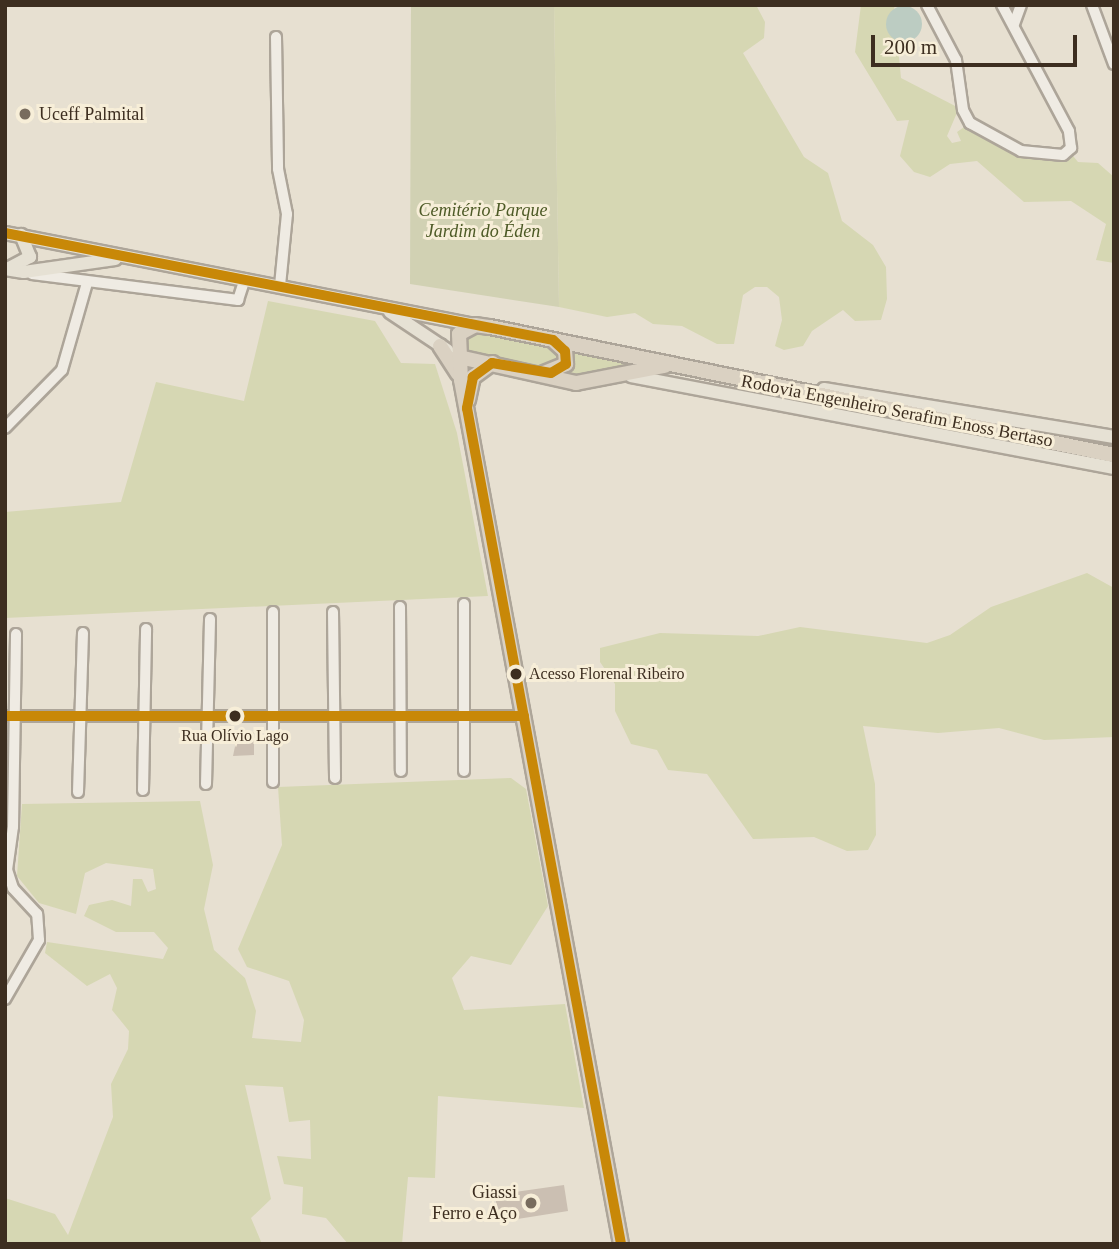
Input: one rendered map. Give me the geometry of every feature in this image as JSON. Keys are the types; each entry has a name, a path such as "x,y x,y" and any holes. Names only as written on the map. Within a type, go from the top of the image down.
{"highway":[{"name":"Rodovia Engenheiro Serafim Enoss Bertaso","path":"475,325 1114,455"},
{"path":"475,325 459,334 461,380 621,1244"},
{"path":"537,372 556,372 566,364 565,351 553,340"},
{"path":"440,346 461,380"},
{"name":"Rodovia Engenheiro Serafim Enoss Bertaso","path":"459,357 537,372 576,383 680,366"},
{"path":"467,408 473,377 492,363"}],"main road":[{"name":"Rodovia Engenheiro Serafim Enoss Bertaso","path":"5,233 475,325"},
{"path":"5,269 30,257 21,234"},
{"name":"Rodovia Engenheiro Serafim Enoss Bertaso","path":"5,269 24,272 136,259"},
{"name":"Rodovia Engenheiro Serafim Enoss Bertaso","path":"374,304 459,357"},
{"path":"620,376 673,381 1114,468"},
{"path":"758,384 931,405 1114,437"}],"street":[{"path":"927,5 956,60 962,110 970,123 1021,151 1063,155 1071,148 1069,131 1002,5"},
{"path":"1014,24 1021,5"},
{"path":"1092,5 1114,64"},
{"path":"276,37 278,169 287,214 280,286"},
{"path":"24,272 87,283 237,300 245,279"},
{"path":"5,428 62,370 87,283"},
{"path":"464,604 464,771"},
{"path":"400,607 401,771"},
{"path":"272,612 273,782"},
{"path":"333,612 335,778"},
{"path":"206,784 210,619"},
{"path":"143,790 146,629"},
{"path":"78,792 83,633"},
{"path":"5,999 39,940 37,914 13,888 7,870 13,827 10,716 16,634"},
{"path":"10,716 524,716"}],"green space":[{"name":"Cemitério Parque Jardim do Éden","path":"411,5 554,5 559,307 410,284"},
{"path":"554,5 756,5 765,22 764,38 743,53 804,157 828,173 842,221 873,245 886,267 887,299 881,320 855,321 843,310 812,331 803,346 784,350 775,346 782,320 779,297 767,287 755,287 743,295 734,344 717,344 682,326 653,324 635,313 607,317 559,307"},
{"path":"861,5 894,5 901,78 959,108 947,136 952,143 961,141 957,132 970,123 1021,151 1069,151 1078,162 1098,163 1114,177 1114,263 1096,260 1106,224 1071,201 1024,202 977,161 950,164 930,177 914,172 900,156 909,120 897,121 855,52"},
{"path":"268,301 375,321 401,363 435,364 457,433 488,596 5,618 5,512 121,502 156,382 244,401"},
{"path":"474,330 555,346 561,358 544,370 466,352 463,339"},
{"path":"571,349 644,363 605,377 561,378"},
{"path":"1087,573 1114,588 1114,737 1044,740 999,728 938,733 863,726 875,784 876,835 868,850 847,851 814,837 753,839 707,774 668,770 657,750 631,744 615,711 615,684 600,662 600,648 660,633 758,636 800,627 927,643 950,635 991,607"},
{"path":"511,778 526,789 548,906 511,965 471,956 452,978 464,1010 565,1004 584,1108 438,1096 435,1178 408,1177 402,1244 348,1244 326,1218 302,1214 303,1187 284,1184 277,1156 311,1159 310,1120 289,1122 283,1087 245,1085 271,1199 251,1218 262,1244 5,1244 5,1198 55,1214 68,1235 113,1117 111,1084 128,1049 129,1031 112,1010 117,988 110,974 87,986 45,953 47,942 163,959 168,948 154,932 116,932 84,916 89,905 112,900 131,906 133,879 142,879 148,892 156,889 153,869 106,863 85,873 76,914 39,903 17,876 22,804 200,801 213,865 204,909 214,950 245,978 256,1011 252,1038 301,1042 304,1020 289,981 247,967 238,949 282,845 278,787"}],"shaded area":[{"path":"904,6 917,11 922,24 917,37 904,42 891,37 886,24 891,11"}],"building":[{"path":"238,732 254,732 254,755 233,756"},
{"name":"Giassi Ferro e Aço","path":"564,1185 568,1211 499,1222 495,1195"}],"transit line":[{"path":"5,233 553,340 565,351 566,364 551,373 492,363 473,377 467,408 621,1244"},
{"path":"5,716 524,716"}],"place":[{"name":"Uceff Palmital","path":"25,114"},
{"name":"Acesso Florenal Ribeiro","path":"516,674"},
{"name":"Rua Olívio Lago","path":"235,716"},
{"name":"Giassi Ferro e Aço","path":"531,1203"}]}
